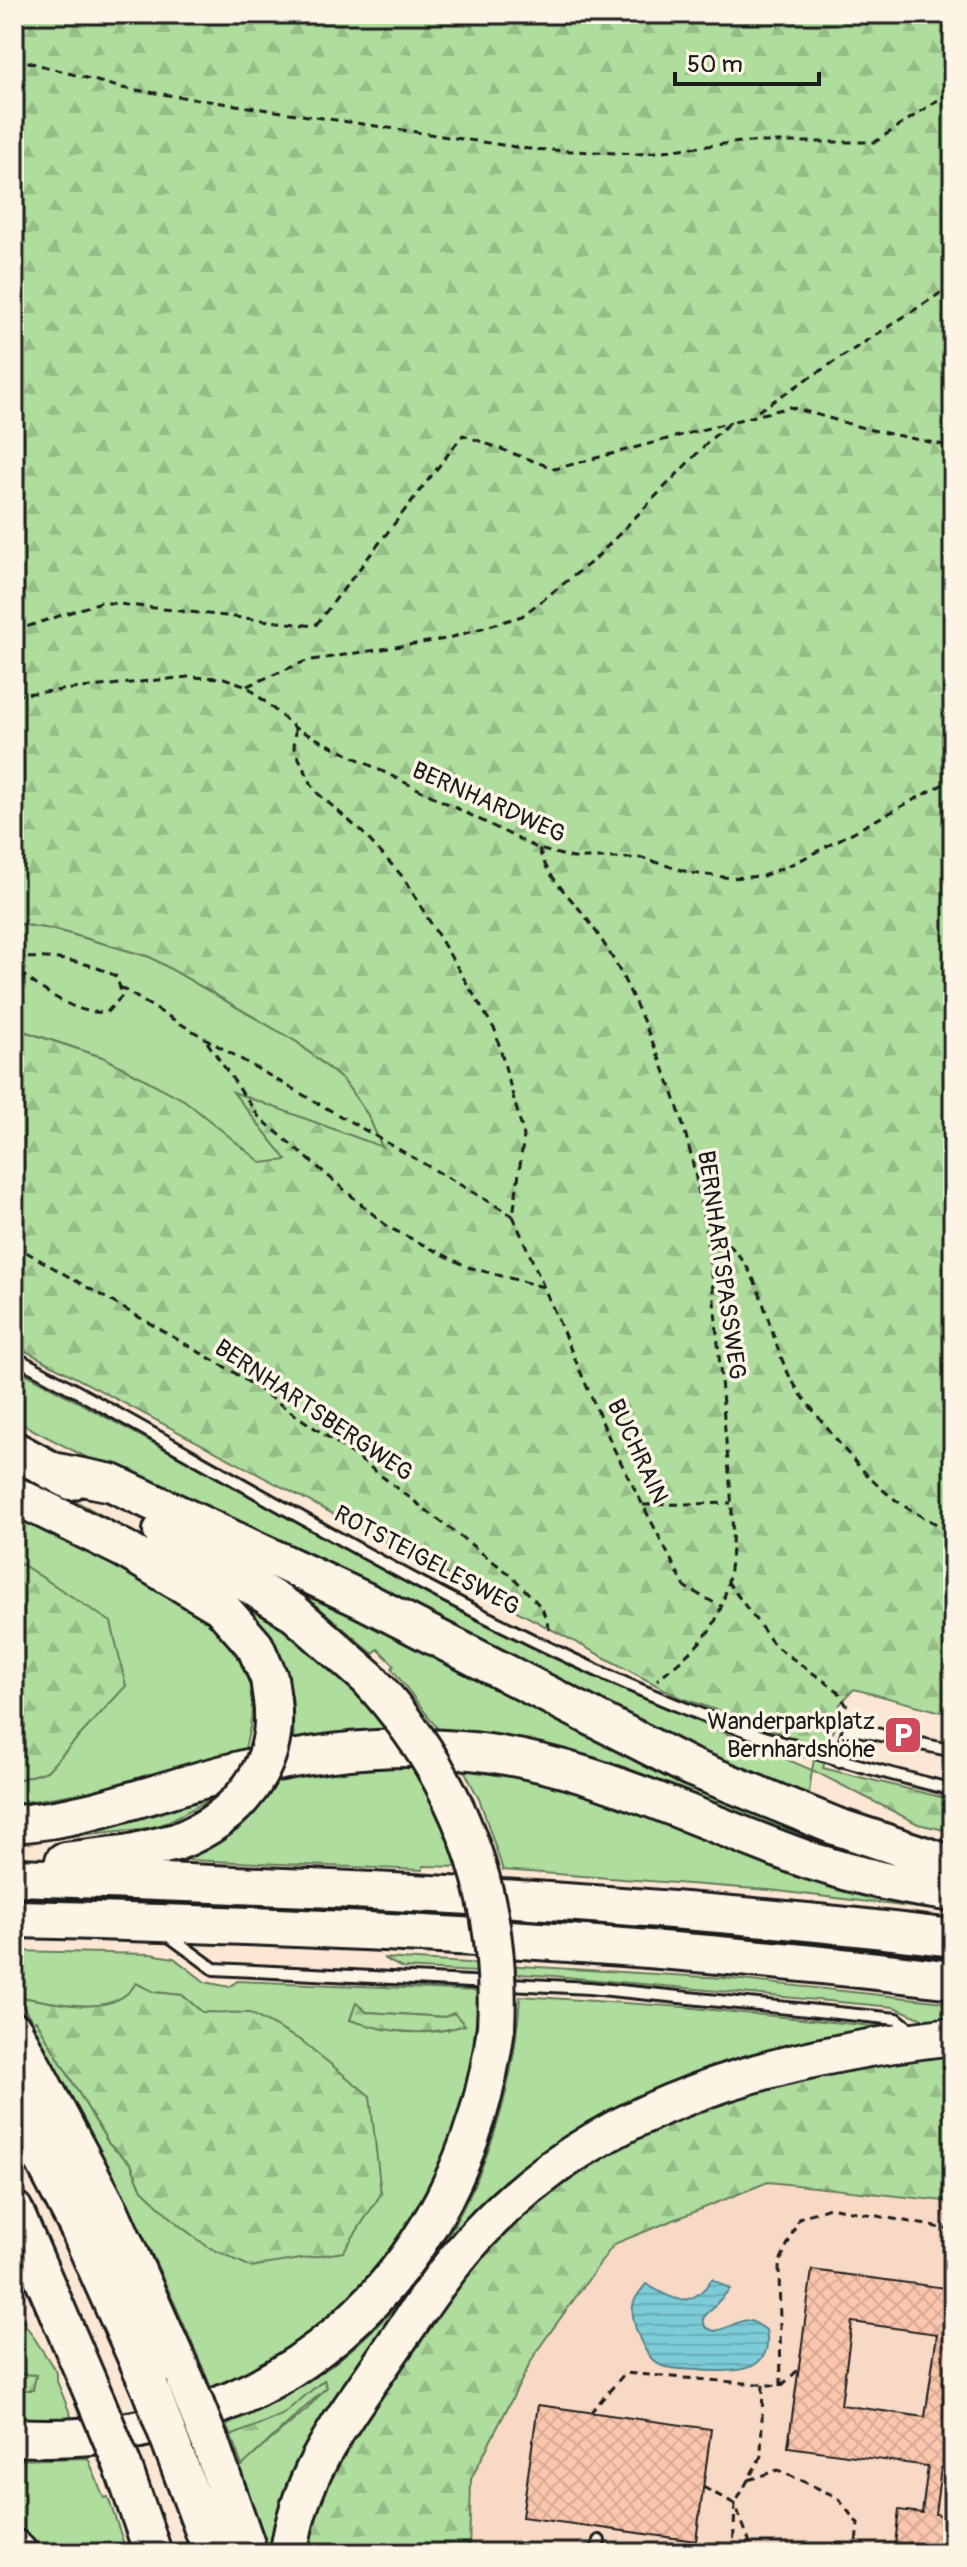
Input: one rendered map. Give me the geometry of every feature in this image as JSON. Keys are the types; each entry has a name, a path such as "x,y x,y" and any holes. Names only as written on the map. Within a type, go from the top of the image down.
{"highway":[{"path":"14,1450 261,1589 320,1633 368,1678 424,1746 464,1823 482,1877 496,1953 496,2027 482,2107 454,2182 400,2270 347,2325 289,2369 201,2413 107,2436 14,2437"},
{"path":"52,1471 112,1483 363,1600 690,1767 835,1826 953,1865"},
{"path":"14,1495 124,1549 220,1606 255,1646 269,1678 272,1700 270,1745 250,1790 211,1827 176,1842 131,1853 68,1860 14,1877"},
{"path":"14,1824 74,1816 219,1775 312,1755 367,1749 459,1750 575,1770 645,1794 814,1861 878,1880 953,1893"},
{"path":"14,1877 536,1899 744,1915 953,1938"},
{"path":"14,1919 587,1944 778,1960 953,1980"},
{"path":"14,2031 111,2213 186,2381 249,2553"},
{"path":"289,2553 305,2486 344,2418 458,2257 539,2178 618,2126 691,2093 785,2065 938,2037"},
{"path":"14,2104 84,2238 150,2388 212,2553"},
{"path":"14,2210 122,2464 153,2553"},
{"path":"14,2263 26,2285 66,2327"},
{"path":"14,2548 19,2553"}],"lane":[{"name":"ROTSTEIGELESWEG","path":"14,1357 546,1646 644,1692 791,1747 953,1790"},
{"path":"839,1761 849,1728 953,1751"},
{"path":"151,1923 214,1969 590,1988 762,2003 897,2019 938,2037"},
{"path":"597,2553 599,2541"}],"path":[{"path":"14,58 122,88 529,149 638,154 741,142 875,142 953,90"},
{"path":"14,631 101,602 315,626 463,435 555,469 731,422 756,412 953,285"},
{"path":"756,412 790,407 867,429 953,447"},
{"path":"247,686 306,661 446,639 522,616 594,560 731,422"},
{"name":"BERNHARDWEG","path":"14,695 188,677 224,678 247,686 295,728 539,849 573,858 642,858 691,873 731,878 763,876 799,861 953,779"},
{"path":"120,987 205,1040 385,1139 513,1216 524,1136 495,1030 403,877 362,832 315,791 294,748 295,728"},
{"name":"BERNHARTSPASSWEG","path":"539,849 544,866 590,923 612,957 638,1008 676,1102 695,1176 704,1230 731,1503 731,1553 722,1607 705,1638 644,1692"},
{"path":"14,959 87,965 117,977 122,996 117,1005 107,1012 96,1013 60,998 14,968"},
{"path":"205,1040 259,1117 388,1227 468,1267 547,1288"},
{"name":"BUCHRAIN","path":"513,1216 547,1288 613,1447 685,1587 722,1607"},
{"path":"704,1230 723,1237 744,1260 788,1372 855,1464 890,1499 953,1531"},
{"name":"BERNHARTSBERGWEG","path":"14,1245 232,1371 371,1467 531,1594 550,1624 546,1646"},
{"path":"642,1505 731,1503"},
{"path":"727,1581 775,1646 842,1696 852,1711 849,1728"},
{"path":"781,2386 779,2264 799,2218 829,2207 953,2230"},
{"path":"590,2413 625,2373 781,2386 798,2370"},
{"path":"733,2553 735,2504 761,2456 763,2384"},
{"path":"748,2480 778,2470 837,2497 858,2524 855,2553"},
{"path":"703,2487 735,2504 754,2553"}],"shaded area":[{"path":"768,2182 953,2202 953,2553 469,2553 471,2479 536,2352 614,2244","holes":["713,2279 718,2304 703,2318 705,2327 714,2331 725,2329 742,2318 744,2371 663,2367 674,2300 687,2300 704,2291"]}],"green space":[{"path":"14,14 953,14 953,1715 854,1689 840,1704 823,1768 953,1800 953,1832 918,1824 812,1770 817,1746 679,1697 14,1345 14,1028 105,1058 184,1100 262,1163 287,1160 233,1092 382,1147 368,1115 344,1081 297,1042 150,957 57,930 14,923"},
{"path":"14,923 57,930 150,957 297,1042 344,1081 368,1115 383,1148 234,1093 288,1161 262,1163 105,1058 14,1028"},
{"path":"14,1367 458,1609 612,1685 812,1770 808,1801 779,1791 138,1484 14,1420"},
{"path":"14,1468 189,1562 248,1600 340,1670 395,1736 294,1746 292,1696 286,1697 276,1660 14,1480"},
{"path":"14,1513 177,1600 214,1628 230,1645 242,1665 252,1695 252,1713 242,1758 84,1806 73,1794 26,1802 20,1817 14,1818 14,1781 47,1771 23,1565 14,1563"},
{"path":"14,1563 23,1565 111,1622 126,1686 47,1771 14,1781"},
{"path":"264,1569 943,1872 862,1863 444,1737 392,1669 394,1665 378,1649 373,1654 315,1604"},
{"path":"410,1757 430,1790 461,1867 423,1866 423,1870 166,1859 276,1778"},
{"path":"459,1760 526,1769 953,1904 953,1912 769,1890 503,1870 480,1801"},
{"path":"210,1786 214,1796 211,1799 158,1827 14,1842 14,1837"},
{"path":"14,1951 150,1954 174,1958 205,1982 230,1987 237,1981 479,1991 469,2093 438,2176 399,2243 338,2319 214,2395 174,2301 129,2208 28,2026 36,2020 109,2144 131,2164 142,2190 157,2203 381,2194 375,2156 302,2041 277,2029 202,2012 182,1995 154,1992 137,1984 113,2002 98,2005 81,2006 16,1996","holes":["356,2004 367,2012 445,2017 454,2013 448,2030 350,2020"]},
{"path":"383,1958 723,1978 953,2003 953,2027 944,2028 894,2007 554,1976 402,1968"},
{"path":"136,1983 154,1992 182,1995 202,2012 250,2013 302,2041 370,2096 381,2194 343,2252 251,2267 208,2247 180,2226 142,2190 131,2164 109,2144 36,2020 33,2022 16,1996 82,2006 98,2005 126,1994"},
{"path":"520,1996 684,2007 892,2028 810,2049 278,2553 270,2553 239,2467 306,2410 326,2388 324,2381 282,2416 231,2436 226,2426 297,2388 337,2361 377,2326 413,2286 443,2243 468,2198 489,2150 515,2048"},
{"path":"356,2003 367,2012 445,2017 454,2013 465,2025 422,2032 378,2028 350,2020"},
{"path":"953,2045 953,2202 768,2182 614,2244 536,2352 471,2479 469,2553 300,2553 311,2501 447,2287 520,2206 679,2107"},
{"path":"14,2307 57,2373 57,2381 75,2426 14,2426 14,2390 32,2390 36,2375 14,2374"},
{"path":"14,2374 36,2375 33,2390 14,2390"},
{"path":"324,2380 327,2387 242,2466 231,2436 282,2415"},
{"path":"88,2458 104,2498 108,2497 127,2553 41,2553 14,2526 14,2460"}],"water":[{"path":"712,2279 730,2289 703,2318 705,2327 714,2331 745,2320 751,2321 766,2330 764,2356 747,2368 735,2370 678,2369 660,2365 649,2355 636,2330 633,2305 636,2297 646,2284 673,2298 689,2299"}],"building":[{"path":"812,2270 953,2289 953,2470 941,2468 935,2514 953,2517 953,2553 894,2553 899,2510 922,2513 928,2466 788,2447","holes":["852,2322 937,2334 925,2417 841,2405"]},
{"path":"538,2405 711,2429 696,2541 522,2517"}],"place":[{"name":"Wanderparkplatz Bernhardshöhe","path":"903,1735"}]}
